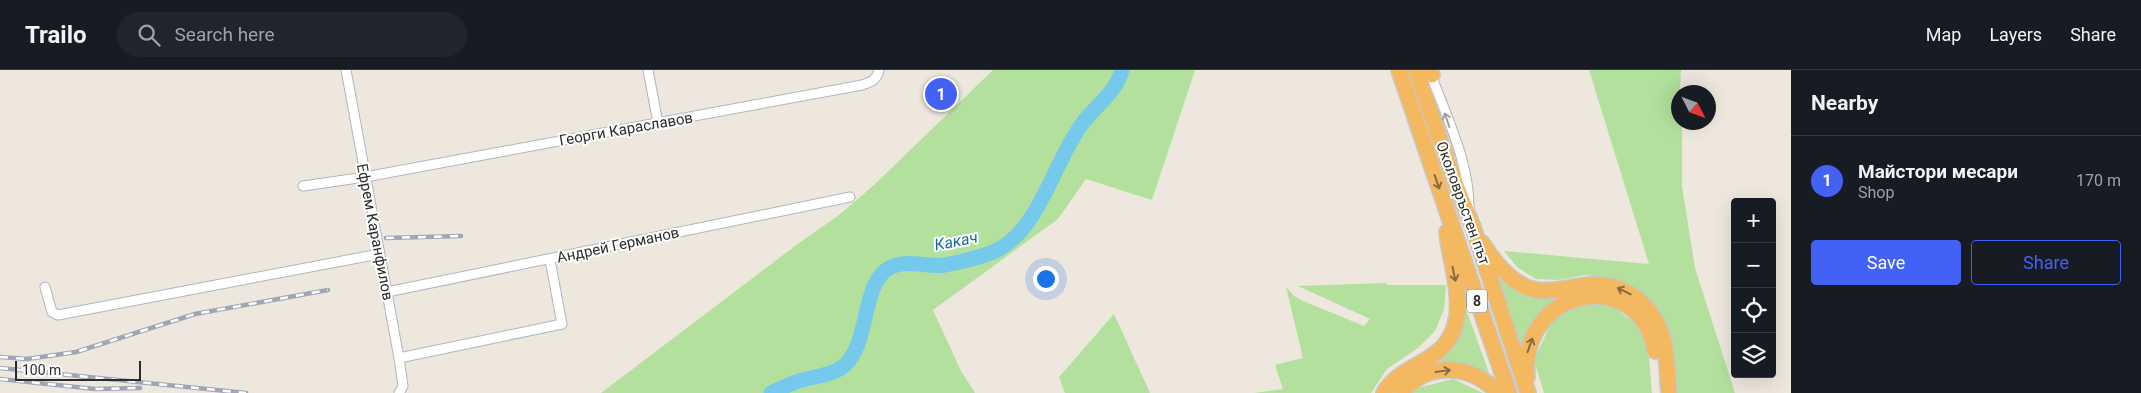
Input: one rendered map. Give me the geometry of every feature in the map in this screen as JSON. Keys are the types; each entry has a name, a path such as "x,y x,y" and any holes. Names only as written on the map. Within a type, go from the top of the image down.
{"highway":[{"name":"Околовръстен път","path":"1399,70 1509,393"},
{"name":"Околовръстен път","path":"1416,70 1471,222 1529,393"},
{"path":"1384,393 1389,385 1403,372 1435,354 1446,343 1454,329 1458,312 1458,292 1448,239 1446,208"},
{"path":"1471,222 1486,248 1507,274 1528,288 1547,290 1602,285 1627,292 1650,310 1663,338 1669,393"},
{"path":"1529,393 1526,376 1526,357 1529,346 1540,324 1565,302 1587,296 1598,296 1621,303 1642,319 1652,336 1660,393"},
{"path":"1402,393 1416,378 1435,371 1450,369 1463,370 1478,376 1498,393"}],"street":[{"name":"Ефрем Каранфилов","path":"346,70 399,358 403,386 399,393"},
{"path":"648,70 658,123"},
{"name":"Георги Караславов","path":"303,186 365,177 862,85 872,82 878,76 879,70"},
{"path":"1429,72 1466,177 1471,222"},
{"name":"Андрей Германов","path":"386,292 550,260 850,197"},
{"path":"45,287 52,312 58,314 379,254"},
{"path":"399,358 562,324 550,260"}],"green space":[{"path":"993,70 1195,70 1152,200 1086,179 1058,219 933,310 961,371 975,393 601,393 795,246 839,215 874,185"},
{"path":"1589,70 1681,70 1680,85 1671,85 1671,130 1682,130 1682,186 1695,268 1735,393 1675,393 1671,348 1615,280 1585,275 1559,280 1536,279 1517,267 1504,251 1649,264"},
{"path":"1492,264 1564,296 1542,312 1532,324 1521,348"},
{"path":"1386,283 1387,285 1446,285 1444,309 1435,331 1418,348 1387,369 1371,393 1254,393 1283,389 1275,365 1303,358 1286,287 1294,296 1303,301 1364,326 1370,319 1298,286"},
{"path":"1462,298 1490,376 1474,368 1410,373 1435,360"},
{"path":"1572,305 1610,305 1635,323 1648,345 1652,393 1544,393 1534,360 1552,321"},
{"path":"1114,314 1150,393 1065,393 1059,377"},
{"path":"1453,379 1483,393 1414,393 1417,388"}],"waterway":[{"name":"Какач","path":"771,393 795,382 840,369 845,365 853,355 858,343 873,289 878,278 886,270 893,266 907,263 938,266 957,263 988,254 1009,243 1034,213 1072,139 1087,117 1110,92 1122,70"}],"railway":[{"path":"386,238 461,236"},
{"path":"0,357 27,359 76,352 195,314 328,290"},
{"path":"0,368 246,393"},
{"path":"0,379 95,389 140,388"}],"place":[{"name":"Майстори месари","path":"941,94"}]}
